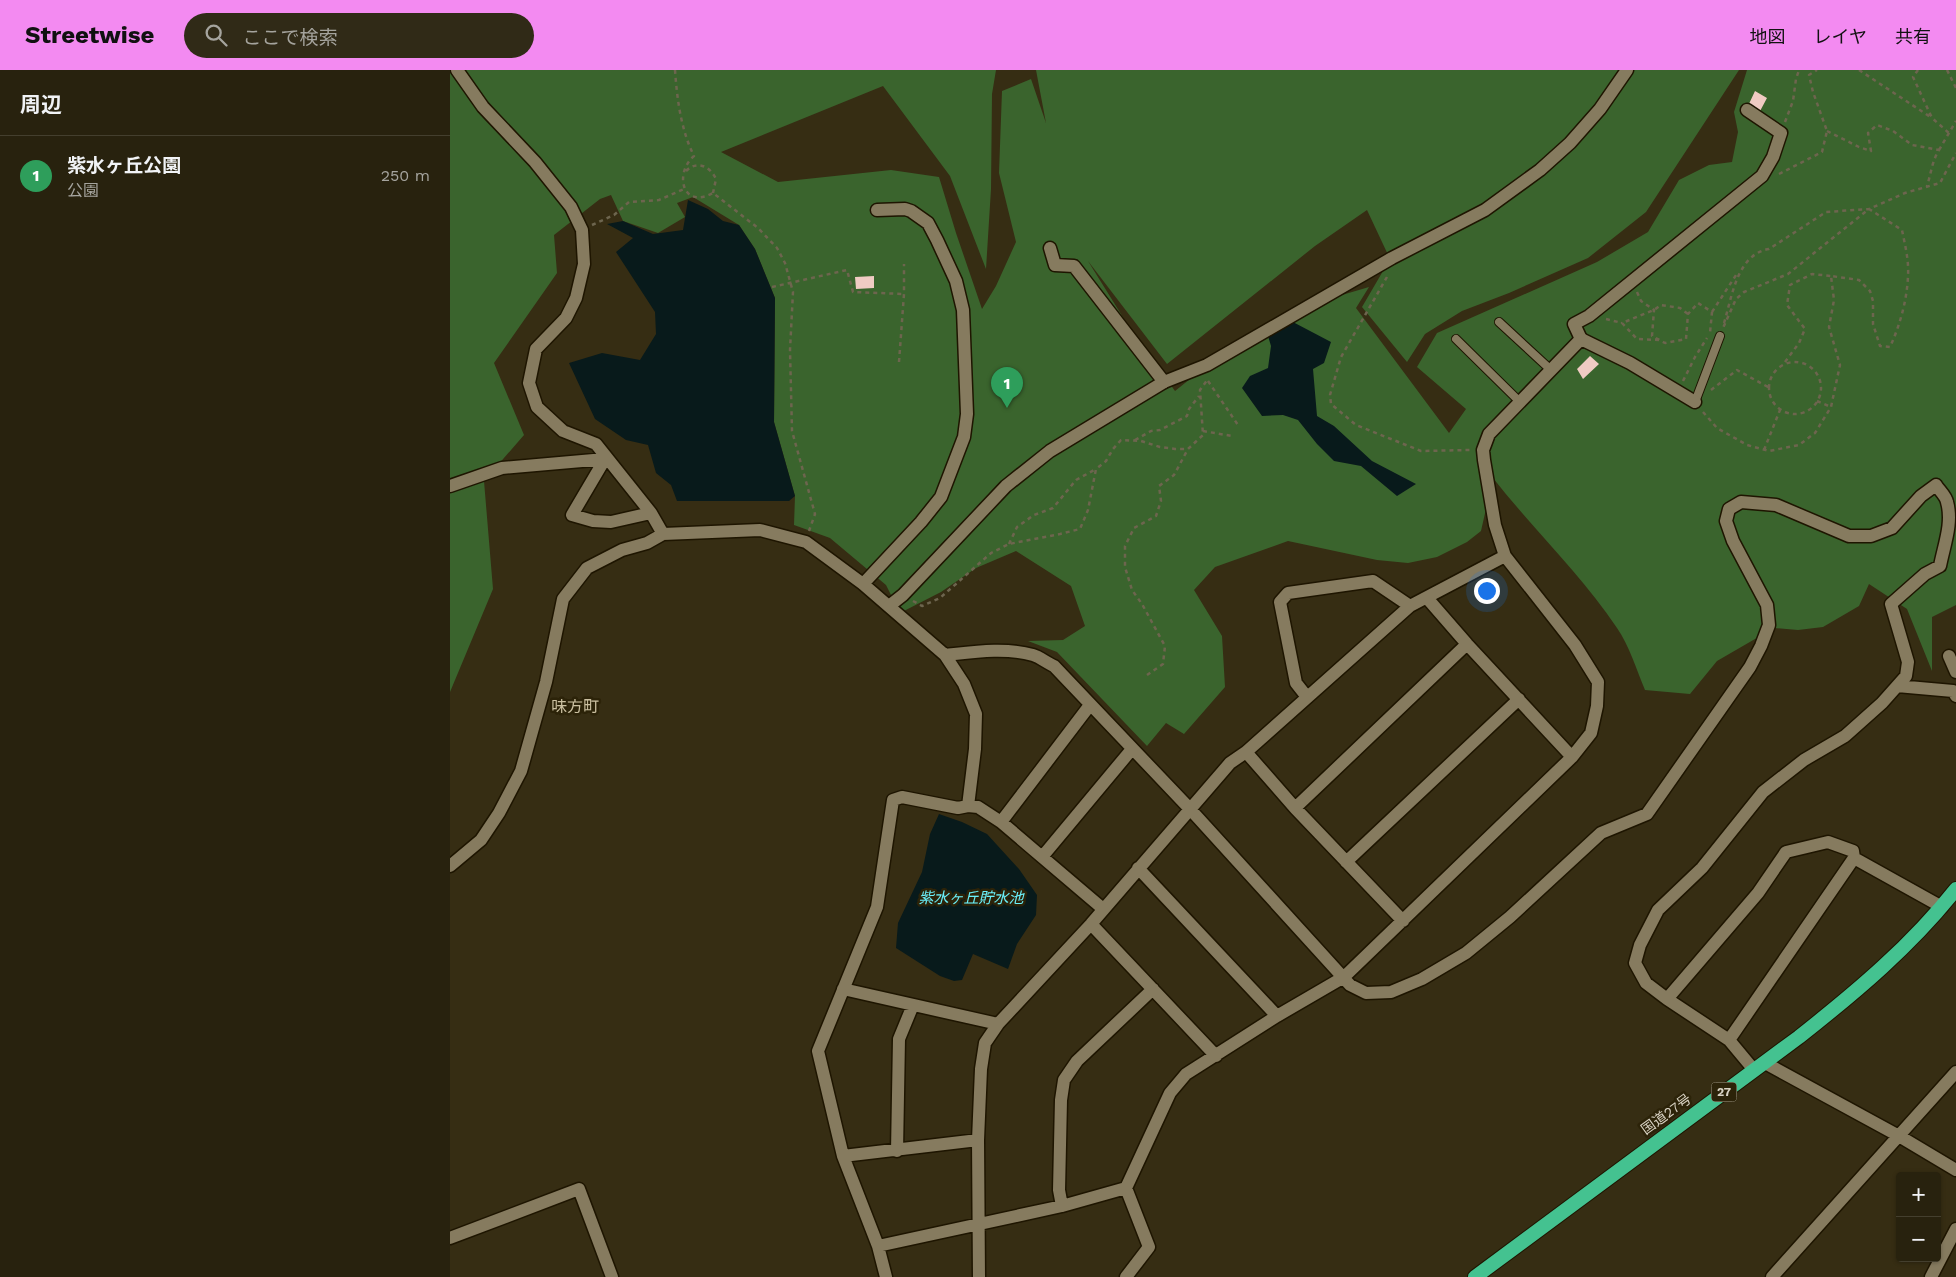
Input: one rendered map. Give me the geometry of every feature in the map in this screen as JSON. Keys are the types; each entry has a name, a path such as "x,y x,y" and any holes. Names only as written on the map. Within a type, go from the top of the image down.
{"highway":[{"name":"国道27号","path":"1475,1277 1759,1066 1861,987 1897,956 1956,889"}],"street":[{"path":"457,70 483,107 535,162 571,206 582,230 584,264 576,298 566,318 536,349 529,383 537,407 563,431 596,444 651,513 663,534"},
{"path":"889,606 903,595 1006,486 1050,451 1164,382 1206,365 1392,258 1485,210 1540,170 1570,143 1600,109 1627,70"},
{"path":"1695,402 1630,363 1581,339 1574,324 1589,316 1762,176 1773,157 1781,133 1747,110"},
{"path":"863,584 921,522 941,497 964,437 967,414 963,310 956,281 928,223 919,215 905,209 877,210"},
{"path":"1050,248 1055,265 1074,266 1164,382"},
{"path":"1126,1277 1149,1247 1126,1188 1170,1093 1186,1074 1344,977 1572,757 1591,733 1598,682 1575,645 1504,556 1495,525 1483,450 1489,434 1581,339"},
{"path":"450,486 502,468 605,459 572,515 593,521 611,522 651,513"},
{"path":"945,655 986,650 1033,655 1054,666 1190,808 1350,985 1366,993 1391,992 1422,979 1466,953 1510,917 1601,833 1647,814 1750,667 1769,625 1767,605 1733,541 1726,522 1729,509 1741,502 1776,505 1849,536 1871,536 1892,528 1921,496 1936,486 1947,501 1948,529 1940,566 1924,574 1891,604 1908,662 1906,676 1882,703 1845,736 1804,760 1763,792 1702,868 1658,910 1640,945 1635,963 1646,983 1729,1040 1759,1066 1899,1136 1956,1170"},
{"path":"450,866 480,840 499,813 521,770 546,682 563,599 587,568 622,550 647,543 663,534 760,530 806,542 863,584 945,655 964,684 976,714 975,749 968,806"},
{"path":"979,1277 978,1140 981,1069 985,1044 998,1024 1091,924 1102,908 1230,763 1246,752 1410,606 1504,556"},
{"path":"1307,696 1296,683 1280,602 1288,593 1373,581 1410,606"},
{"path":"1427,598 1572,757"},
{"path":"1295,808 1467,644"},
{"path":"1949,656 1956,672"},
{"path":"1897,686 1955,690"},
{"path":"1346,862 1519,699"},
{"path":"1000,822 1090,705"},
{"path":"1042,857 1132,749"},
{"path":"1246,752 1295,808 1403,921"},
{"path":"886,1277 878,1246 843,1156 818,1051 877,907 893,800 902,797 958,808 978,807 1000,822 1102,908"},
{"path":"1667,999 1758,893 1786,852 1828,842 1853,851 1854,858 1729,1040"},
{"path":"1854,858 1942,907"},
{"path":"1138,868 1278,1016"},
{"path":"1091,924 1216,1056"},
{"path":"843,989 998,1024"},
{"path":"1062,1206 1059,1190 1061,1100 1064,1080 1077,1061 1153,989"},
{"path":"897,1151 899,1039 913,1005"},
{"path":"1772,1277 1956,1072"},
{"path":"843,1156 978,1140"},
{"path":"878,1246 1062,1206 1126,1188"},
{"path":"450,1238 579,1189 612,1277"},
{"path":"1931,1277 1956,1229"}],"lane":[{"path":"1499,322 1552,370"},
{"path":"1695,402 1720,336"},
{"path":"1456,339 1520,402"}],"path":[{"path":"676,70 686,141 694,156 687,162 683,173 684,189 692,197 698,198 704,198 712,193 716,179 709,169 700,165 692,166 683,173"},
{"path":"1781,133 1793,100 1799,70"},
{"path":"1775,176 1822,152 1826,131 1809,75 1817,70"},
{"path":"1859,70 1932,118 1950,134"},
{"path":"1918,70 1913,77 1932,118"},
{"path":"1947,70 1956,88"},
{"path":"1927,186 1933,160 1956,121"},
{"path":"1826,131 1859,147 1872,151 1868,133 1877,125 1893,132 1912,145 1939,150"},
{"path":"1720,336 1736,299 1744,292 1788,274 1869,209 1927,186 1940,183 1956,153"},
{"path":"582,230 614,215 629,202 659,200 684,189"},
{"path":"712,193 758,228 777,248 785,263 793,292 790,350 792,431 815,514 806,542"},
{"path":"1678,392 1695,357 1710,333 1712,312 1741,267 1760,250 1769,249 1826,212 1869,209 1902,230 1908,276 1899,328 1890,347 1880,346 1873,324 1873,301 1870,291 1859,280 1812,274 1790,285 1788,305 1804,329 1799,343 1784,364 1773,373 1768,387 1774,404 1780,410 1798,414 1806,411 1817,401 1821,390 1820,381 1810,366 1802,362 1784,364"},
{"path":"1392,258 1390,272 1341,357 1330,395 1332,404 1356,426 1421,451 1483,450"},
{"path":"899,362 904,294 904,264"},
{"path":"1720,336 1741,267"},
{"path":"772,287 847,270 853,292 904,294"},
{"path":"1768,387 1737,370 1695,402 1716,428 1747,445 1764,450 1769,451 1799,445 1815,433 1831,407 1840,366 1830,327 1834,300 1831,276"},
{"path":"1631,282 1641,301 1654,310"},
{"path":"1654,310 1652,336 1664,343 1686,339 1688,314 1698,303 1712,312"},
{"path":"1661,340 1636,339 1622,323 1654,310 1661,305 1680,308 1688,314"},
{"path":"1206,365 1208,380 1238,425"},
{"path":"1147,675 1163,664 1165,646 1142,604 1132,590 1125,567 1125,546 1134,528 1156,516 1161,500 1159,486 1174,475 1188,449 1203,435 1200,390 1208,380"},
{"path":"1134,441 1187,416 1189,409 1200,395"},
{"path":"1817,401 1831,407"},
{"path":"1764,450 1780,410"},
{"path":"1202,431 1232,436"},
{"path":"1009,544 1017,527 1034,516 1053,508 1076,480 1096,470 1106,461 1121,440 1141,441 1168,448 1188,449"},
{"path":"903,595 922,606 940,598 991,553 1009,544 1080,529 1088,510 1096,470"}],"green space":[{"path":"450,70 996,70 992,94 991,189 986,269 950,176 883,86 721,152 778,182 891,170 939,177 982,309 996,286 1016,242 999,173 1002,91 1031,79 1046,123 1036,70 1739,70 1646,212 1588,258 1509,293 1462,311 1425,334 1407,362 1362,307 1390,259 1367,210 1315,246 1167,364 1088,261 1129,327 1175,391 1190,379 1209,369 1298,308 1369,287 1356,308 1449,433 1466,409 1417,367 1437,333 1597,262 1648,232 1679,180 1709,165 1732,162 1738,132 1734,112 1747,70 1956,70 1956,605 1932,617 1932,671 1907,609 1869,584 1859,606 1823,627 1798,630 1774,628 1717,661 1690,694 1645,690 1625,642 1603,608 1493,478 1481,531 1467,542 1437,557 1408,563 1377,560 1288,541 1215,567 1194,590 1222,636 1225,687 1184,734 1166,723 1147,746 1057,652 1028,641 1063,640 1085,626 1071,586 1016,551 976,568 941,592 900,613 886,585 830,538 794,525 795,496 774,422 775,298 755,249 739,225 693,197 677,203 685,217 658,233 623,221 611,195 600,199 554,235 557,273 494,363 524,435 484,481 493,589 450,692"}],"water":[{"path":"688,200 708,209 723,221 739,225 755,249 775,298 774,422 795,496 789,501 677,501 671,485 656,473 648,445 626,440 595,419 569,363 602,353 640,360 656,334 655,312 616,252 633,238 607,224 623,221 653,234 683,230"},
{"path":"1291,321 1331,342 1324,363 1313,369 1317,416 1334,426 1372,461 1416,484 1397,496 1361,466 1334,461 1317,444 1298,420 1283,415 1262,416 1242,388 1250,376 1268,368 1271,346 1268,336"},
{"name":"紫水ヶ丘貯水池","path":"939,814 987,834 1019,869 1037,895 1036,915 1017,944 1008,969 973,954 962,980 954,981 940,976 896,948 898,923 922,872 930,834"}],"building":[{"path":"1755,91 1767,98 1759,113 1748,106"},
{"path":"874,276 874,288 856,289 855,277"},
{"path":"1590,356 1599,364 1583,379 1577,369"}],"place":[{"name":"紫水ヶ丘公園","path":"1007,408"}],"district":[{"name":"味方町","path":"575,706"}]}
